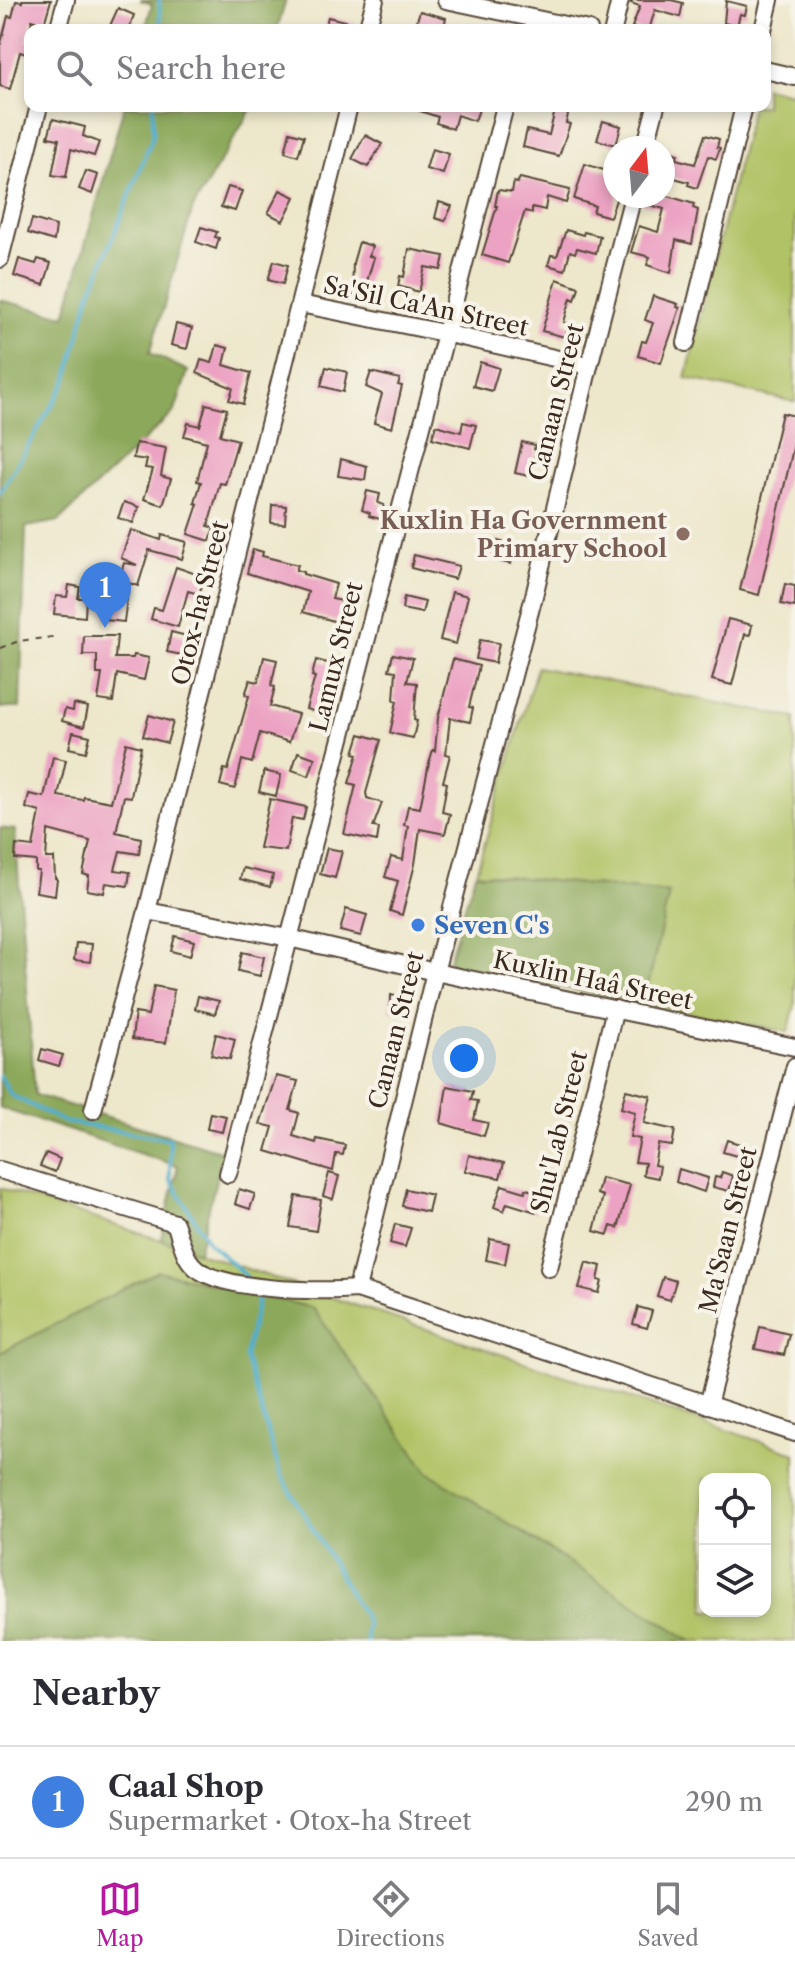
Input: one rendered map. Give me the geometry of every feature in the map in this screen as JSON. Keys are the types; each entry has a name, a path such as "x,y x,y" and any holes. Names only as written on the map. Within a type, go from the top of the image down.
{"street":[{"path":"60,24 66,0"},
{"path":"369,24 375,0"},
{"path":"446,0 471,2 527,23"},
{"path":"614,24 620,0"},
{"path":"764,24 770,0"},
{"path":"771,71 795,77"},
{"path":"0,259 37,112"},
{"name":"Otox-ha Street","path":"93,1110 147,911 348,112"},
{"name":"Lamux Street","path":"228,1174 503,112"},
{"path":"648,136 654,112"},
{"path":"686,343 743,112"},
{"name":"Canaan Street","path":"357,1289 630,208"},
{"name":"Sa'Sil Ca'An Street","path":"300,304 589,366"},
{"name":"Kuxlin Haâ Street","path":"147,911 289,938 435,972 795,1047"},
{"name":"Shu'Lab Street","path":"549,1268 615,1009"},
{"name":"Ma'Saan Street","path":"708,1405 795,1066"},
{"path":"0,1170 175,1223 190,1262 200,1272 220,1279 291,1291 357,1289 795,1433"}],"path":[{"path":"0,648 19,641 53,637"}],"green space":[{"path":"140,0 286,0 279,24 147,24 152,4"},
{"path":"771,88 795,94 795,402 686,378 751,112 771,112"},
{"path":"122,112 249,112 193,208 150,353 188,371 175,411 59,521 26,527 20,708 0,708 0,300 65,316"},
{"path":"537,667 795,718 795,1005 788,1032 644,1004 669,893 476,873"},
{"path":"0,828 15,830 35,1095 223,1152 198,1252 161,1240 178,1166 0,1108"},
{"path":"475,873 669,893 644,1004 452,965 449,960"},
{"path":"0,1188 795,1453 795,1641 691,1641 428,1472 312,1308 158,1271 0,1353"},
{"path":"158,1271 313,1308 428,1472 691,1641 0,1641 0,1353"}],"building":[{"path":"51,0 44,24 32,20 31,24 24,24 24,53 20,52 10,89 0,86 0,47 8,16 12,17 16,1"},
{"path":"631,0 671,0 683,3 680,17 655,10 651,24 633,24 640,6 631,3"},
{"path":"726,1 747,6 745,15 740,14 738,24 724,23"},
{"path":"118,8 134,15 130,24 111,24"},
{"path":"420,11 446,18 444,24 416,24"},
{"path":"328,17 357,24 326,24"},
{"path":"423,112 478,112 475,121 457,115 453,129 436,123 438,117"},
{"path":"555,112 569,112 566,123 570,124 559,156 523,147 527,130 549,135"},
{"path":"53,119 85,127 83,136 99,142 94,156 71,149 66,177 52,175 59,139 48,137"},
{"path":"603,121 621,126 618,136 603,136 603,142 597,140"},
{"path":"290,132 304,136 298,156 285,152"},
{"path":"365,135 382,144 368,167 352,159"},
{"path":"705,135 719,139 716,159 708,156 697,188 675,178 675,153 678,154 676,159 695,164"},
{"path":"432,149 449,154 443,174 426,169"},
{"path":"585,164 603,170 603,208 613,208 610,217 593,212 595,206 574,199"},
{"path":"86,171 98,175 92,194 79,189"},
{"path":"520,178 570,190 566,203 547,197 545,210 532,207 532,213 525,211 508,263 482,255 497,206 498,190 512,192 514,182 517,183"},
{"path":"228,187 242,191 235,211 221,207"},
{"path":"280,190 295,197 283,221 268,213"},
{"path":"675,198 694,204 693,208 698,210 692,244 676,240 671,273 647,265 650,257 631,252 639,226 658,232 664,209 660,208 675,208"},
{"path":"439,202 452,206 445,221 435,218"},
{"path":"32,219 56,226 54,241 28,233"},
{"path":"201,227 217,232 216,249 196,242"},
{"path":"566,230 600,236 596,253 577,248 575,253 570,251 565,270 548,265 551,255 557,256"},
{"path":"359,242 372,246 369,256 374,257 366,297 352,296 353,263"},
{"path":"409,249 444,256 441,270 425,267 419,292 398,286 400,276 404,277"},
{"path":"19,259 36,264 38,259 51,263 44,285 14,276"},
{"path":"274,261 288,265 283,284 268,280"},
{"path":"557,279 579,287 575,300 571,298 564,322 569,324 565,337 542,331"},
{"path":"653,296 678,304 680,308 661,363 638,356 642,341 646,342 653,323 645,320"},
{"path":"176,324 192,328 187,349 171,345"},
{"path":"217,345 228,348 224,365 251,373 243,404 229,400 233,388 197,373 201,360 212,363"},
{"path":"480,362 499,368 492,391 473,386"},
{"path":"326,367 347,372 343,392 321,386"},
{"path":"371,372 400,379 398,385 402,386 392,428 374,423 382,394 366,387"},
{"path":"206,404 227,409 220,435 238,440 225,484 220,483 208,526 214,528 210,541 188,534 198,504 195,503 201,482 197,481 207,442 184,436 188,423 200,426"},
{"path":"782,413 795,416 795,440 759,595 740,590"},
{"path":"463,422 476,425 470,448 432,438 436,425 461,432"},
{"path":"522,442 535,445 529,476 515,473"},
{"path":"136,443 166,448 161,476 171,479 163,505 144,499 153,469 145,468 147,460 133,458"},
{"path":"341,459 367,466 365,480 338,476"},
{"path":"367,491 380,494 378,503 384,505 380,519 362,510"},
{"path":"124,502 139,507 133,523 118,518"},
{"path":"272,505 286,506 285,524 271,523"},
{"path":"131,530 161,540 162,535 187,542 182,559 149,550 138,586 129,583 124,622 106,620 109,586 117,586 124,563 137,565 121,558"},
{"path":"490,539 514,548 511,564 486,558"},
{"path":"253,549 263,552 262,556 298,565 296,570 303,574 336,584 332,599 342,601 337,622 303,612 308,592 247,573"},
{"path":"414,555 459,566 455,579 411,568"},
{"path":"176,567 205,577 199,594 188,591 178,627 151,619 154,608 162,610"},
{"path":"785,584 795,586 795,607 781,604"},
{"path":"69,585 80,587 78,598 86,598 85,617 54,614 56,596 67,597"},
{"path":"452,592 468,596 456,644 440,640"},
{"path":"404,597 425,602 422,613 402,609"},
{"path":"728,619 752,625 750,635 745,634 732,685 712,680"},
{"path":"171,632 187,636 182,655 167,652"},
{"path":"84,636 117,636 115,658 133,658 134,655 149,658 144,680 117,674 113,702 98,700 102,674 97,674 97,655 83,655"},
{"path":"480,640 499,643 495,663 476,659"},
{"path":"393,654 413,658 407,682 417,683 414,720 417,721 413,738 390,733 397,701 394,700 396,671 389,670"},
{"path":"264,657 277,660 270,706 298,714 289,742 260,733 252,763 242,760 235,789 220,785 224,769 228,770 249,696 245,695 250,680 258,682"},
{"path":"453,659 479,666 469,707 473,708 470,722 450,718 446,754 450,755 443,782 447,783 442,812 450,814 445,834 420,829 402,915 390,911 398,881 385,877 391,857 403,860 408,806 420,808"},
{"path":"316,660 339,666 333,692 326,690 320,713 306,709 315,677 312,676"},
{"path":"74,704 88,707 84,727 62,721 65,709 73,711"},
{"path":"149,715 173,722 167,743 143,736"},
{"path":"73,732 90,736 86,752 69,748"},
{"path":"360,734 381,740 366,793 367,798 382,803 373,827 379,828 377,841 344,834 356,785 349,783 358,754 354,753"},
{"path":"126,743 141,747 131,797 124,796 116,832 141,838 139,854 120,851 115,870 130,872 128,886 106,883 104,893 87,890 89,876 83,874 90,841 48,830 46,858 54,858 57,879 55,895 36,892 39,871 36,871 36,861 15,859 16,845 33,847 40,812 26,808 29,794 44,797 53,757 66,760 58,796 111,802"},
{"path":"298,752 315,758 309,776 292,770"},
{"path":"264,771 281,775 276,796 259,792"},
{"path":"270,799 306,807 303,820 292,818 286,851 259,848"},
{"path":"327,848 342,851 335,878 320,874"},
{"path":"243,868 273,875 270,887 240,879"},
{"path":"346,909 367,915 361,936 340,931"},
{"path":"175,936 194,941 190,956 171,951"},
{"path":"76,943 92,944 90,962 74,960"},
{"path":"242,952 264,957 260,976 238,971"},
{"path":"154,986 174,990 166,1043 132,1039 135,1013 148,1015"},
{"path":"391,995 404,998 403,1013 390,1011"},
{"path":"198,996 219,1001 215,1014 195,1009"},
{"path":"216,1034 235,1039 230,1059 211,1055"},
{"path":"42,1049 63,1055 59,1066 39,1060"},
{"path":"276,1076 298,1081 290,1110 299,1113 293,1136 316,1143 317,1139 345,1145 343,1155 336,1154 333,1171 266,1151 273,1127 260,1124"},
{"path":"447,1086 473,1091 471,1100 478,1101 474,1120 488,1123 484,1136 441,1123"},
{"path":"626,1090 651,1096 644,1123 675,1130 672,1146 658,1144 654,1165 660,1166 658,1178 643,1175 645,1163 635,1162 640,1139 630,1137 635,1112 621,1108"},
{"path":"210,1113 226,1116 222,1132 207,1129"},
{"path":"727,1140 743,1145 740,1157 723,1152"},
{"path":"46,1153 60,1159 55,1172 40,1166"},
{"path":"469,1155 504,1163 500,1178 465,1171"},
{"path":"679,1169 708,1178 704,1192 676,1182"},
{"path":"722,1172 733,1176 729,1191 713,1187 715,1177 720,1178"},
{"path":"329,1173 339,1176 333,1199 323,1196"},
{"path":"601,1178 630,1185 618,1228 611,1226 608,1235 594,1231 603,1196 597,1194"},
{"path":"502,1185 541,1193 536,1212 507,1203 504,1211 494,1207"},
{"path":"239,1189 255,1194 250,1209 235,1204"},
{"path":"406,1189 432,1195 428,1212 402,1206"},
{"path":"296,1196 321,1200 316,1231 290,1227"},
{"path":"395,1224 411,1228 405,1247 390,1243"},
{"path":"490,1239 509,1243 505,1264 486,1260"},
{"path":"586,1262 601,1266 599,1293 579,1288"},
{"path":"663,1277 676,1281 670,1300 657,1296"},
{"path":"638,1307 652,1311 647,1328 633,1324"},
{"path":"760,1327 789,1334 784,1355 755,1349"}],"waterway":[{"path":"159,0 161,24"},
{"path":"0,493 67,380 89,297 153,136 153,112"},
{"path":"0,1076 11,1095 64,1122 170,1139 170,1179 209,1243 248,1278"},
{"path":"260,1290 245,1356 280,1473 367,1622 366,1641"}],"place":[{"name":"Kuxlin Ha Government Primary School","path":"683,534"},
{"name":"Caal Shop","path":"105,628"},
{"name":"Seven C's","path":"418,925"}]}
